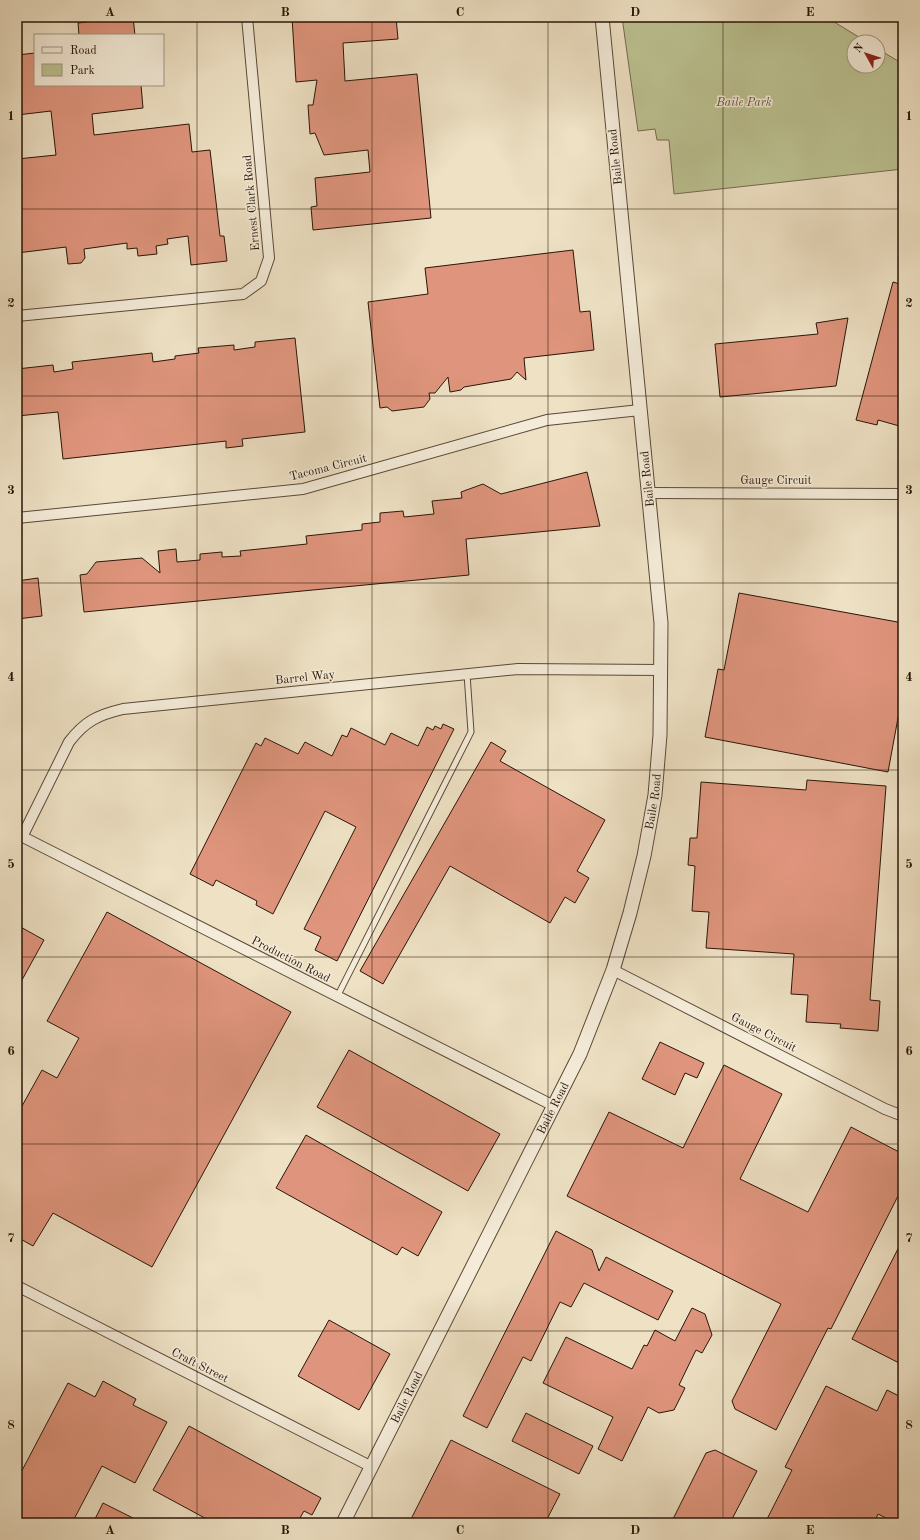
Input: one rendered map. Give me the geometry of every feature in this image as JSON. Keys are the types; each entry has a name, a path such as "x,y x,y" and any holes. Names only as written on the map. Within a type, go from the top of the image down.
{"street":[{"name":"Ernest Clark Road","path":"17,316 243,294 262,281 269,258 246,17"},
{"name":"Baile Road","path":"343,1523 580,1054 613,970 630,913 644,856 654,795 660,735 662,670 661,623 602,17"},
{"name":"Tacoma Circuit","path":"17,518 303,489 547,420 640,410"},
{"name":"Gauge Circuit","path":"649,493 903,494"},
{"name":"Barrel Way","path":"20,836 69,742 78,729 102,714 123,708 467,674 544,668 662,670"},
{"name":"Production Road","path":"20,836 554,1106"},
{"name":"Gauge Circuit","path":"613,970 885,1109 903,1116"},
{"name":"Craft Street","path":"17,1286 372,1466"}],"lane":[{"path":"338,997 471,732 467,674"}],"green space":[{"name":"Baile Park","path":"622,17 826,17 854,34 846,34 846,74 886,74 886,54 903,64 903,169 674,194 669,140 657,140 655,129 638,131"}],"building":[{"path":"86,17 133,17 135,34 79,34 78,23 87,22"},
{"path":"292,17 396,17 398,39 343,43 345,81 417,74 431,218 313,230 311,207 317,206 315,178 370,172 368,150 324,155 315,133 310,134 308,105 313,105 317,80 296,82"},
{"path":"34,53 34,86 141,86 143,108 92,114 94,135 189,124 192,152 210,150 220,236 224,236 227,261 191,265 188,236 167,239 168,244 156,246 157,254 138,256 137,248 127,249 127,243 84,249 85,258 81,263 68,264 66,247 17,253 17,159 56,155 51,111 17,115 17,55"},
{"path":"573,250 580,312 590,311 594,350 524,358 526,380 517,372 511,379 464,387 461,390 450,392 448,377 435,393 429,393 430,399 424,407 392,411 387,407 380,408 368,302 428,294 425,268"},
{"path":"893,282 903,285 903,427 878,420 877,425 856,420"},
{"path":"848,318 836,386 720,397 715,344 818,334 816,323"},
{"path":"295,338 305,432 242,439 243,446 226,448 226,441 63,459 58,412 17,416 17,369 53,365 54,372 73,369 72,362 152,353 153,362 175,359 175,356 199,353 198,348 234,345 234,350 255,347 255,342"},
{"path":"587,472 600,526 466,539 469,575 84,612 80,575 87,574 96,562 142,558 160,573 158,551 176,549 177,562 200,560 200,554 222,552 222,557 241,556 240,551 307,544 306,536 362,530 362,524 380,522 380,513 403,511 404,517 434,514 432,501 462,498 461,492 483,484 501,494"},
{"path":"38,578 42,616 17,619 17,581"},
{"path":"739,593 903,623 903,691 888,772 705,737 718,669 724,670"},
{"path":"443,724 454,729 337,961 315,950 321,937 304,929 356,827 325,811 273,914 256,905 257,901 216,880 213,886 190,874 256,743 261,746 265,738 298,754 305,742 332,756 342,735 347,737 351,728 385,745 391,733 418,746 427,727 433,730 435,726 441,729"},
{"path":"491,742 506,751 500,761 605,820 577,871 589,878 575,903 565,897 550,923 450,866 383,984 360,971"},
{"path":"807,780 886,786 870,1000 880,1001 878,1031 840,1028 841,1024 806,1022 808,995 791,994 794,954 706,948 709,912 692,911 695,866 688,865 690,838 697,838 701,782 806,790"},
{"path":"107,912 291,1012 152,1267 53,1213 33,1246 17,1237 17,1115 42,1070 57,1078 79,1038 47,1021"},
{"path":"17,925 44,940 17,989"},
{"path":"660,1042 704,1063 697,1078 685,1073 675,1095 642,1079"},
{"path":"349,1050 500,1134 468,1191 317,1107"},
{"path":"724,1065 782,1094 740,1179 808,1212 851,1127 903,1154 903,1186 831,1329 828,1328 776,1430 735,1409 732,1401 781,1304 567,1196 609,1112 683,1148"},
{"path":"306,1135 442,1212 418,1256 402,1247 397,1255 276,1188"},
{"path":"556,1231 592,1250 599,1271 606,1257 673,1291 658,1320 584,1283 571,1307 560,1302 531,1361 523,1357 487,1428 463,1416"},
{"path":"903,1239 903,1365 852,1339"},
{"path":"692,1308 705,1314 712,1335 702,1353 696,1350 679,1385 685,1388 674,1410 659,1413 648,1407 622,1461 598,1449 613,1417 543,1383 566,1337 632,1369 644,1345 647,1346 655,1330 675,1341"},
{"path":"329,1320 390,1354 359,1410 298,1376"},
{"path":"103,1381 136,1399 133,1405 167,1422 135,1483 102,1466 72,1523 17,1523 17,1480 68,1383 95,1397"},
{"path":"826,1386 877,1411 887,1390 903,1398 903,1523 896,1523 878,1514 874,1523 765,1523 792,1470 785,1467"},
{"path":"526,1413 593,1446 579,1474 512,1441"},
{"path":"189,1426 321,1498 312,1515 304,1511 297,1523 214,1523 153,1490"},
{"path":"451,1440 560,1494 545,1523 409,1523"},
{"path":"715,1450 757,1471 730,1523 671,1523 706,1453"},
{"path":"103,1503 143,1523 93,1523"}]}
